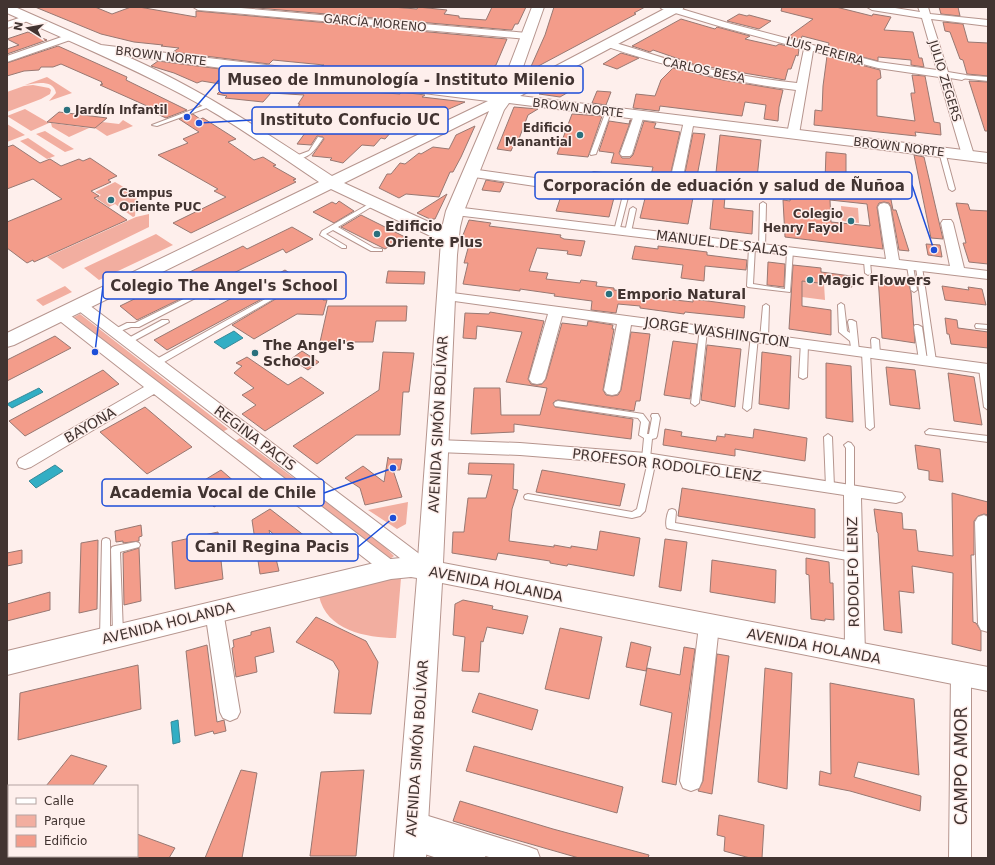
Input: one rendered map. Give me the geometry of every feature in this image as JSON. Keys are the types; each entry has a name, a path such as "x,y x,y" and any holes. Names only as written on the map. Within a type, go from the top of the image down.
{"street":[{"name":"GARCÍA MORENO","path":"198,7 527,36"},
{"name":"AVENIDA SIMÓN BOLÍVAR","path":"411,840 430,571 449,238 455,211 497,110 504,99 538,7"},
{"path":"872,7 924,11 988,23"},
{"path":"7,8 131,63 187,91 295,158 332,183 449,238"},
{"path":"7,341 504,99 672,8"},
{"name":"LUIS PEREIRA","path":"672,8 809,47 883,66 962,77"},
{"name":"JULIO ZEGERS","path":"924,11 968,155"},
{"path":"7,25 28,18"},
{"path":"7,59 70,37"},
{"name":"CARLOS BESA","path":"608,44 654,59 706,72 801,87"},
{"path":"793,134 809,47"},
{"name":"BROWN NORTE","path":"96,48 452,87 504,99 988,158"},
{"path":"131,63 134,58 144,54"},
{"path":"626,154 639,115"},
{"path":"678,172 689,121"},
{"path":"471,173 535,182"},
{"path":"884,207 893,264"},
{"name":"MANUEL DE SALAS","path":"455,211 790,251 867,267 893,264 988,275"},
{"path":"947,223 958,272"},
{"name":"JORGE WASHINGTON","path":"445,296 804,344 865,347 927,361 985,369"},
{"name":"REGINA PACIS","path":"80,305 430,571"},
{"path":"537,379 556,311"},
{"name":"REGINA PACIS","path":"61,315 391,569"},
{"path":"612,390 625,320"},
{"name":"BAYONA","path":"25,463 155,387"},
{"path":"209,428 227,417"},
{"name":"PROFESOR RODOLFO LENZ","path":"437,446 536,450 649,460 896,497"},
{"path":"294,494 312,482"},
{"name":"RODOLFO LENZ","path":"851,491 855,654"},
{"path":"984,522 988,624"},
{"name":"AVENIDA HOLANDA","path":"7,663 214,611 391,569 411,567 988,679"},
{"path":"214,611 230,712"},
{"path":"691,781 709,626"},
{"name":"CAMPO AMOR","path":"960,858 961,674"},
{"path":"411,840 475,858"},
{"path":"411,840 529,858"}],"lane":[{"path":"452,87 480,86 486,75 511,77"},
{"name":"LUIS PEREIRA","path":"962,77 988,79"},
{"path":"154,125 210,105"},
{"path":"593,154 608,112"},
{"path":"295,158 311,152 320,138"},
{"path":"942,152 952,188"},
{"path":"594,174 630,178 622,231"},
{"path":"344,247 323,235 324,232 374,203"},
{"path":"763,204 750,286 788,291 790,251"},
{"path":"622,231 633,210"},
{"path":"333,227 373,250 380,250"},
{"path":"914,290 915,267"},
{"path":"915,267 927,361"},
{"path":"156,363 280,293 266,281"},
{"path":"114,331 130,325 136,325 204,291 212,298"},
{"path":"840,305 843,332 865,347"},
{"path":"747,408 766,306"},
{"path":"127,341 165,322"},
{"path":"852,322 865,347 870,427"},
{"path":"979,326 988,327"},
{"path":"918,327 927,361"},
{"path":"695,403 703,330"},
{"path":"803,377 804,344"},
{"path":"985,369 988,407"},
{"path":"558,404 640,416 645,422 643,435 648,437 653,436 655,416"},
{"path":"929,432 988,439"},
{"path":"528,498 632,515 637,514 641,511 649,460 648,437"},
{"path":"828,437 830,487"},
{"path":"848,445 850,447 851,491"},
{"path":"672,512 670,526 853,557"},
{"path":"106,541 111,637"},
{"path":"111,637 115,549 136,545"}],"green space":[{"path":"47,77 72,93 49,101 56,93 52,86 44,83 25,85"},
{"path":"33,85 49,88 51,90 50,94 7,112 7,92 24,86"},
{"path":"25,109 49,123 31,131 7,116"},
{"path":"123,120 133,126 107,136 95,128 102,122 119,124"},
{"path":"51,123 89,128 69,137 52,127"},
{"path":"7,124 25,135 7,142"},
{"path":"45,131 74,149 65,152 36,134"},
{"path":"28,138 55,156 47,159 20,141"},
{"path":"115,182 137,195 135,216 133,217 115,204 109,207 96,198 101,195 95,192"},
{"path":"841,206 858,208 859,223 842,221"},
{"path":"149,214 149,227 63,269 47,257 136,217"},
{"path":"156,234 173,245 99,280 84,268"},
{"path":"795,277 810,279 811,282 824,284 825,300 802,297 802,289 795,288"},
{"path":"65,286 72,292 43,306 36,300"},
{"path":"80,314 228,429 222,432 74,317"},
{"path":"240,438 380,542 394,556 390,559 234,442"},
{"path":"408,502 406,524 397,529 368,510"},
{"path":"396,577 401,578 396,638 384,638 360,634 349,630 330,617 323,608 319,596"}],"water":[{"path":"234,331 243,338 224,349 214,342"},
{"path":"39,388 43,392 12,408 7,404"},
{"path":"55,465 63,471 36,488 29,481"},
{"path":"178,720 180,742 173,744 171,722"}],"building":[{"path":"35,7 95,7 112,14 131,7 139,7 196,17 196,11 507,39 496,65 493,67 481,67 480,70 474,72 471,80 448,78 439,84 409,81 413,74 386,71 382,77 313,69 324,65 273,60 269,64 173,52 179,48 134,42 101,34"},
{"path":"246,7 392,7 417,9 418,7 447,10 444,14 459,16 459,18 486,20 492,7 526,7 518,24 515,24 512,30 510,30"},
{"path":"554,7 645,7 634,13 636,14 529,71 545,35"},
{"path":"782,7 836,7 872,16 873,14 891,17 884,30 913,32 919,58 922,58 924,67 911,65 911,60 878,57 878,61 828,48 829,43 802,36 801,40 788,37 813,19 781,11"},
{"path":"939,7 958,7 960,16 941,14"},
{"path":"739,14 771,21 759,29 727,21"},
{"path":"681,19 715,29 717,27 750,36 745,39 776,46 779,44 799,49 798,56 796,55 791,69 788,69 785,80 697,65 680,61 682,60 653,50 650,52 632,46"},
{"path":"943,22 963,24 968,42 988,43 988,76 967,74 963,60 960,59 950,32 945,31"},
{"path":"28,32 47,40 7,54 7,49 19,45 7,39"},
{"path":"58,46 127,77 126,80 187,110 166,118 155,113 156,110 100,85 103,84 101,83 102,82 61,64 53,67 41,67 39,70 24,71 7,76 7,63"},
{"path":"621,53 639,58 617,69 603,64"},
{"path":"827,56 880,70 881,78 877,80 877,116 915,121 911,95 911,93 915,93 912,75 925,76 934,122 940,123 941,135 915,132 916,136 814,125 815,110 822,111 823,86"},
{"path":"158,61 259,74 255,79 279,82 290,78 374,88 372,92 400,94 401,92 425,95 422,97 465,102 428,118 420,114 412,128 404,127 402,132 392,131 385,139 381,138 374,146 362,145 343,163 330,160 332,158 312,156 324,139 323,137 317,136 311,145 297,144 311,125 287,122 300,104 298,104 304,95 271,93 263,102 225,98 227,96 217,94 226,85 202,81 197,83 174,73 151,66"},
{"path":"673,68 723,80 783,90 779,107 778,121 764,119 766,105 745,102 742,116 660,106 659,111 633,108 636,94 655,96 661,80"},
{"path":"969,81 988,82 988,131 985,131"},
{"path":"558,84 572,90 560,97 539,94"},
{"path":"597,91 611,92 606,105 592,103"},
{"path":"514,107 538,109 528,115 517,144 514,144 511,151 497,149"},
{"path":"59,112 107,118 95,128 47,122"},
{"path":"193,114 200,119 203,118 236,139 228,142 254,160 263,157 276,165 273,166 296,179 293,180 296,182 191,233 173,223 226,197 214,191 218,189 158,155 188,143 183,139 199,132 179,119"},
{"name":"Edificio Manantial","path":"572,114 602,116 588,157 557,154"},
{"path":"631,120 619,153 622,158 630,158 633,155 644,121 656,123 654,128 680,132 671,172 674,176 682,176 685,173 693,133 705,134 688,224 640,218 653,167 611,163 614,153 599,151 609,121 629,124"},
{"path":"475,126 461,157 453,172 450,172 439,197 406,194 399,198 379,188 387,174 391,174 400,163 405,164 419,153 421,154 433,147 449,149 456,135"},
{"path":"720,135 761,140 756,188 726,185 724,208 753,211 752,234 710,229"},
{"path":"13,145 40,163 50,159 61,166 79,159 83,161 90,158 117,176 108,180 111,182 91,191 99,196 94,198 127,220 34,262 33,260 27,263 7,248 7,222 62,199 33,179 7,189 7,147"},
{"path":"826,152 846,154 846,194 875,193 872,183 888,184 893,210 896,210 909,251 899,250 891,207 889,203 884,202 879,203 877,207 883,249 785,237 783,200 790,201 791,177 825,181","holes":["830,200 867,204 870,226 831,222"]},
{"path":"914,155 924,157 943,239 931,238"},
{"path":"486,180 504,183 500,192 482,190"},
{"path":"565,184 616,190 609,217 556,211"},
{"path":"447,194 435,219 430,219 417,213"},
{"path":"339,201 354,211 334,223 313,212 332,202 336,204"},
{"path":"956,203 968,204 970,210 988,211 988,264 969,262 963,243 966,243"},
{"name":"Edificio Oriente Plus","path":"361,215 405,237 385,249 341,227"},
{"path":"469,220 491,223 489,226 561,235 560,237 564,239 585,241 581,256 567,254 568,251 537,248 529,271 548,273 546,279 580,283 581,280 597,282 596,286 614,288 614,290 666,295 666,299 693,302 693,299 745,306 744,318 685,312 684,314 640,308 640,306 618,304 616,313 591,310 592,301 554,296 555,294 520,289 520,291 463,284 468,263 464,263 470,241 461,240"},
{"path":"292,227 313,239 286,253 283,249 137,320 120,306 243,246 247,249"},
{"path":"926,244 940,245 942,257 928,255"},
{"path":"635,246 658,249 658,246 707,252 707,255 747,260 746,270 705,266 704,281 681,278 683,265 632,259"},
{"path":"768,262 785,264 784,287 767,285"},
{"path":"793,265 821,268 821,272 851,276 852,287 802,281 802,306 831,310 831,335 789,329"},
{"path":"285,270 312,288 326,288 323,300 327,300 323,315 297,314 254,339 232,325 284,294 283,291 268,279"},
{"path":"388,271 425,272 424,284 386,283"},
{"path":"878,276 908,280 911,292 915,343 882,338"},
{"path":"262,282 273,293 167,350 154,340"},
{"path":"942,286 969,290 968,287 982,289 986,305 945,300"},
{"path":"328,306 407,306 406,321 376,321 373,342 320,342"},
{"path":"490,312 544,321 528,379 531,384 537,385 542,384 546,379 562,323 587,326 588,321 613,325 612,329 614,329 603,390 606,395 612,396 618,395 621,390 631,332 650,334 640,401 636,401 634,411 558,400 553,403 555,407 633,419 631,439 514,424 514,432 471,434 474,388 500,388 501,415 540,415 547,388 506,382 522,332 477,326 476,339 463,338 465,313 489,314"},
{"path":"945,318 957,320 958,328 988,332 988,348 951,344 949,334 947,334"},
{"path":"55,336 71,348 7,381 7,360"},
{"path":"673,341 697,344 690,399 664,395"},
{"path":"707,345 741,349 735,407 701,400"},
{"path":"302,351 319,362 308,370 291,359"},
{"path":"383,352 414,353 409,392 403,392 400,435 356,435 317,464 293,446 379,390"},
{"path":"762,352 791,356 789,409 759,404"},
{"path":"247,357 288,385 301,377 324,393 265,431 242,414 256,405 242,395 254,388 234,373 242,366 236,363"},
{"path":"826,363 851,366 853,422 826,418"},
{"path":"886,367 915,370 920,409 890,405"},
{"path":"103,370 119,384 25,436 9,421"},
{"path":"948,373 974,377 982,425 954,421"},
{"path":"145,407 192,447 147,474 100,432"},
{"path":"665,429 682,432 681,436 716,441 717,436 725,437 725,434 753,438 754,429 807,438 805,461 735,449 735,456 663,445"},
{"path":"915,445 940,449 943,482 929,480 929,471 918,469"},
{"path":"388,457 389,459 402,459 400,470 393,470 402,497 365,505 360,488 345,478 363,466 384,482"},
{"path":"469,463 514,464 513,489 518,490 512,509 509,541 554,547 554,545 571,548 571,546 597,550 600,531 640,538 634,576 568,564 567,566 550,563 550,561 498,553 496,560 452,553 453,532 464,532 468,498 486,498 492,475 468,474"},
{"path":"221,470 243,489 214,507 193,487"},
{"path":"542,470 625,484 620,506 536,492"},
{"path":"682,488 815,509 815,538 678,516"},
{"path":"952,493 988,502 988,515 984,514 978,516 974,521 974,555 971,555 973,622 976,623 981,631 981,651 952,644 953,573 912,566 914,593 899,591 902,633 884,630 878,533 874,509 902,513 903,529 916,530 918,551 953,556"},
{"path":"270,509 319,547 299,559 269,530 279,571 260,574 252,520"},
{"path":"141,525 142,536 139,537 139,541 123,543 123,541 116,542 115,531"},
{"path":"218,532 223,579 175,589 172,542"},
{"path":"665,539 687,542 681,591 659,587"},
{"path":"98,540 97,609 79,613 81,543"},
{"path":"139,548 141,601 124,605 123,553"},
{"path":"22,550 22,563 7,566 7,553"},
{"path":"806,558 829,562 830,583 833,583 834,620 825,619 825,621 811,619 809,575 806,574"},
{"path":"712,560 776,570 775,603 710,592"},
{"path":"50,592 50,610 7,621 7,604"},
{"path":"463,600 493,606 492,609 528,616 523,634 487,627 483,642 481,641 479,672 462,671 465,637 453,635 455,604"},
{"path":"316,617 366,641 378,662 371,714 334,713 339,671 333,661 296,642"},
{"path":"270,627 274,652 255,657 257,672 236,677 232,648 234,647 233,640 251,635 251,632"},
{"path":"560,628 602,637 589,699 545,689"},
{"path":"631,642 651,647 646,671 626,667"},
{"path":"207,645 217,722 224,720 226,731 214,734 213,731 195,736 186,651"},
{"path":"684,647 695,649 676,785 662,782 672,713 640,705 647,668 680,675"},
{"path":"717,654 729,656 712,794 698,791 703,781"},
{"path":"138,665 141,709 18,740 20,693"},
{"path":"765,668 792,673 787,789 758,782"},
{"path":"830,683 914,699 919,775 858,762 854,777 921,796 920,811 850,791 819,785 820,771 831,774"},
{"path":"479,693 538,710 532,730 472,712"},
{"path":"474,746 623,787 617,813 466,771"},
{"path":"71,755 107,766 93,785 47,785"},
{"path":"241,770 257,773 242,858 205,858"},
{"path":"364,770 356,856 310,856 321,772"},
{"path":"460,801 553,829 649,855 648,858 579,858 453,821"},
{"path":"719,815 764,825 762,858 750,858 724,851 725,837 717,835"},
{"path":"138,834 175,848 169,858 137,858"}],"place":[{"name":"Jardín Infantil","path":"67,110"},
{"name":"Museo de Inmunología - Instituto Milenio","path":"187,117"},
{"name":"Instituto Confucio UC","path":"199,123"},
{"name":"Edificio Manantial","path":"580,135"},
{"name":"Campus Oriente PUC","path":"111,200"},
{"name":"Colegio Henry Fayol","path":"851,221"},
{"name":"Edificio Oriente Plus","path":"377,234"},
{"name":"Corporación de eduación y salud de Ñuñoa","path":"934,250"},
{"name":"Magic Flowers","path":"810,280"},
{"name":"Emporio Natural","path":"609,294"},
{"name":"Colegio The Angel's School","path":"95,352"},
{"name":"The Angel's School","path":"255,353"},
{"name":"Academia Vocal de Chile","path":"393,468"},
{"name":"Canil Regina Pacis","path":"393,518"}]}
